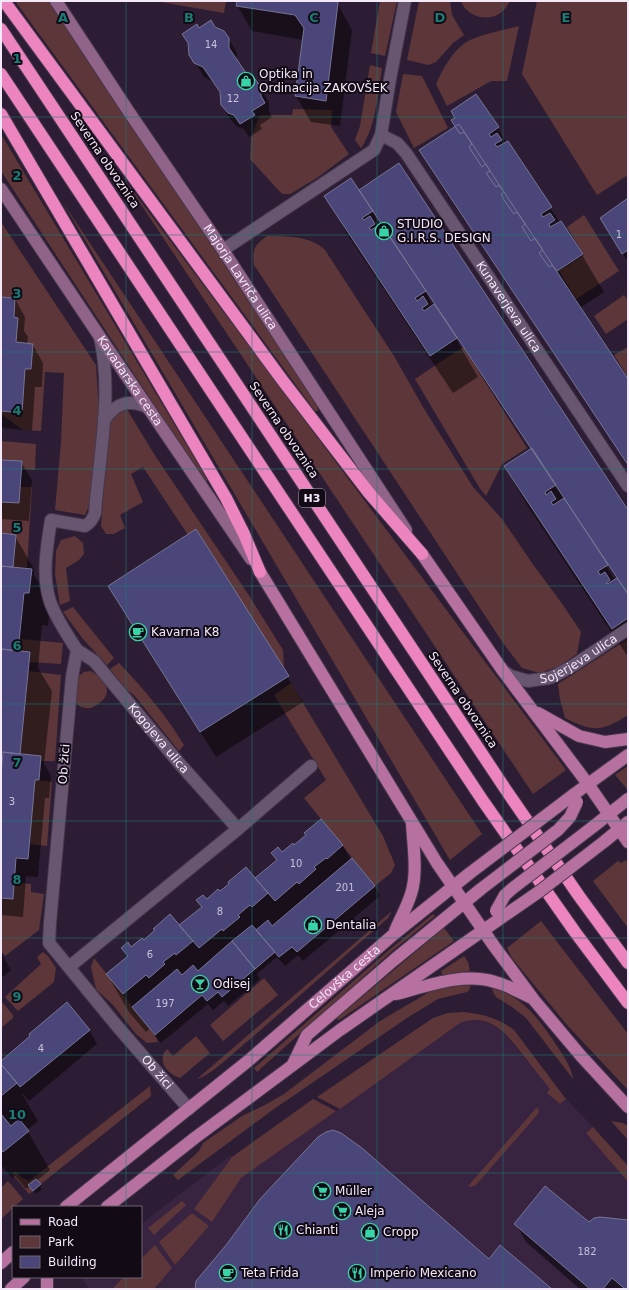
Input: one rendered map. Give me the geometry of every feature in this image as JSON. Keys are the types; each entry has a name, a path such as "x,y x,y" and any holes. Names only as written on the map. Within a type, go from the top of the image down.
{"highway":[{"path":"4,1 283,381 369,493 422,554"},
{"name":"Severna obvoznica","path":"1,29 506,790 579,896 628,963"},
{"name":"H3","path":"1,74 483,801 575,932 628,1003"},
{"path":"1,114 222,492 244,534 260,572"}],"main road":[{"path":"291,1067 307,1036 394,960 481,889 558,830 570,817 579,793 580,773 504,671 422,554"},
{"path":"260,572 437,863 464,903 493,921"},
{"path":"533,710 579,736 606,742 628,739"},
{"name":"Celovška cesta","path":"67,1206 254,1056 394,934 453,886 628,755"},
{"path":"579,793 624,826 628,842"},
{"path":"628,799 505,895 493,921 494,946 534,1000 581,1056 628,1107"},
{"path":"394,934 411,894 413,884 414,862 412,820"},
{"path":"108,1206 190,1142 291,1067 493,921 540,891 624,826"},
{"path":"389,995 448,981 466,979 495,982 534,1000"},
{"path":"1,1263 12,1253"},
{"path":"11,1289 23,1278"},
{"path":"47,1278 47,1289"}],"street":[{"name":"Majorja Lavriča ulica","path":"56,1 129,112 223,250 422,554"},
{"path":"223,250 374,150 381,135 405,1"},
{"name":"Kunaverjeva ulica","path":"381,135 397,143 406,153 628,486"},
{"name":"Kavadarska cesta","path":"1,189 260,572"},
{"path":"77,650 62,626 49,599 45,576 46,553 51,520 85,526 90,523 93,518 104,420 105,367 100,337"},
{"path":"104,420 114,408 128,402 138,403 147,407"},
{"name":"Sojerjeva ulica","path":"504,671 511,676 528,681 549,678 574,665 628,629"},
{"name":"Kogojeva ulica","path":"77,650 94,661 184,768 238,829"},
{"name":"Ob žici","path":"77,650 72,677 49,943 117,1026 189,1109"},
{"path":"69,967 238,829 311,766"}],"shaded area":[{"path":"479,1020 493,1024 500,1029 551,1089 548,1093 562,1103 566,1099 593,1127 586,1133 628,1182 628,1289 90,1289 81,1278 142,1278 142,1223 231,1155 232,1157 195,1208 212,1222 241,1178 460,1023"}],"green space":[{"path":"15,1 50,1 317,405 318,411 315,411"},
{"path":"155,1 226,1 224,13"},
{"path":"380,1 397,1 385,56 371,53"},
{"path":"419,1 450,1 452,15 464,35 453,43 436,62 428,65 407,60"},
{"path":"461,1 510,1 501,13 494,16 483,17 472,14 467,10"},
{"path":"537,1 628,1 628,175 597,195 522,74"},
{"path":"519,26 507,81 491,81 447,106 436,84 452,56 460,47 470,40"},
{"path":"370,65 382,68 378,99 373,120 366,140 361,148 355,140 360,126"},
{"path":"403,74 422,76 448,128 414,148 396,112"},
{"path":"293,109 332,110 331,127 349,154 317,178 290,194 282,194 250,159 251,138 260,115 292,115"},
{"path":"1,134 207,479 207,482 205,482 1,171"},
{"path":"124,179 566,770 533,794"},
{"path":"62,201 482,834 450,860"},
{"path":"584,215 619,271 576,299 559,271 584,255 567,227"},
{"path":"1,222 96,365 99,412 89,506 85,515 55,510 61,442 64,373 45,372 41,431 23,430 1,414 1,411 22,412 25,369 31,369 33,344 16,342 18,318 14,317 15,298 1,297"},
{"path":"267,236 306,239 319,245 325,250 394,356 423,407 473,487 502,519 581,632 577,654 559,666 540,673 522,668 503,643 254,265 253,255 255,248 259,242"},
{"path":"624,295 628,301 628,319 606,334 594,316"},
{"path":"463,347 527,448 502,464 486,496 479,487 415,379"},
{"path":"628,347 628,377 614,355"},
{"path":"125,406 154,454 250,597 283,650 284,669 197,530 188,535 143,467 131,474 143,502 120,515 125,528 114,534 106,534 101,526 107,449 111,420"},
{"path":"1,441 36,444 35,470 21,469 21,461 1,460"},
{"path":"20,487 32,487 27,568 13,567 16,535 1,533 1,502 19,503"},
{"path":"75,536 83,543 84,554 79,560 66,568 70,601 60,605 55,574 56,551 61,540"},
{"path":"73,607 114,658 107,665 83,639 63,612"},
{"path":"20,639 63,643 61,664 29,662 30,652 18,651"},
{"path":"628,639 628,715 611,725 597,728 583,726 565,718 558,684"},
{"path":"119,663 154,702 170,723 184,745 179,751 134,695 128,691 110,669"},
{"path":"28,671 61,675 55,761 41,761 41,757 20,754"},
{"path":"91,671 104,682 107,691 103,700 94,707 84,708 75,702 77,677 84,672"},
{"path":"291,683 383,836 395,865 391,873 375,886 304,798 326,780 274,695"},
{"path":"628,766 628,788 627,789 615,775"},
{"path":"35,780 52,782 47,846 29,844"},
{"path":"626,860 628,864 628,928 593,881 618,861 621,863"},
{"path":"14,882 31,884 31,892 44,894 39,930 5,956 1,951 1,898 13,899"},
{"path":"392,911 388,918 248,1041 216,1068 203,1077 197,1079"},
{"path":"433,914 435,916 391,952 257,1072 254,1068 389,950"},
{"path":"541,921 628,1034 628,1090 567,1025 512,958 507,948"},
{"path":"444,928 454,941 339,1020 337,1019 337,1018"},
{"path":"43,952 48,956 56,968 54,982 18,1011 5,997 41,964 37,957"},
{"path":"464,956 468,962 470,971 442,975 441,971"},
{"path":"94,958 155,1035 158,1042 147,1043 136,1034 113,1005 96,989 91,967"},
{"path":"264,978 278,995 223,1041 210,1025"},
{"path":"471,985 467,992 438,999 407,1018 274,1109 178,1180 173,1175 199,1151 203,1143 242,1116 284,1094 380,1021 431,991 451,986"},
{"path":"492,987 513,997 530,1010 565,1058 571,1070 573,1079 526,1018 496,997"},
{"path":"1,1001 13,1015 13,1018 1,1028"},
{"path":"464,1012 490,1017 502,1022 514,1030 566,1099 560,1104 547,1093 550,1089 504,1033 497,1027 481,1020 471,1020 460,1023 340,1109 317,1097 433,1018 448,1013"},
{"path":"196,1036 210,1053 180,1078 175,1076 164,1066 164,1053 167,1049 173,1056"},
{"path":"150,1086 151,1096 41,1184 36,1179 29,1185 33,1191 29,1194 12,1174 16,1171 22,1178 29,1181"},
{"path":"313,1099 336,1111 241,1178 212,1222 194,1209 232,1157"},
{"path":"537,1107 539,1111 538,1114 476,1185 471,1187 468,1186"},
{"path":"611,1121 623,1123 628,1126 628,1140"},
{"path":"593,1127 628,1166 628,1182 586,1133"},
{"path":"8,1181 23,1199 15,1206 12,1206 12,1209 1,1219 1,1188"},
{"path":"182,1201 186,1205 154,1235 148,1228"},
{"path":"192,1213 209,1226 175,1265 159,1242"},
{"path":"155,1245 172,1268 154,1289 112,1289 123,1278 142,1278 142,1258"}],"building":[{"path":"237,1 337,1 338,3 326,101 295,96 304,28 295,15 236,6"},
{"path":"211,20 215,27 224,31 229,38 229,48 246,73 255,79 261,87 261,96 265,103 252,111 255,115 240,124 234,115 228,113 221,105 220,92 203,67 194,63 189,55 188,43 182,34 197,24 199,28"},
{"path":"476,94 499,127 489,134 491,137 497,133 502,140 495,144 497,147 508,141 552,207 541,214 543,217 550,213 555,220 549,224 550,227 561,221 583,254 557,271 552,265 549,267 539,253 543,250 535,238 531,241 522,227 525,224 517,212 514,214 504,200 501,194 504,192 499,185 496,187 486,173 490,171 486,164 482,167 469,147 472,144 464,132 460,134 451,120 455,118 451,111"},
{"path":"459,124 628,379 628,465 419,150"},
{"path":"399,163 628,510 628,594 359,190"},
{"path":"351,178 373,211 362,218 364,220 370,216 375,224 369,228 371,230 381,224 426,291 415,298 417,301 423,296 428,304 422,308 424,311 434,304 457,338 430,356 324,196"},
{"path":"628,198 628,250 622,254 600,218"},
{"path":"1,297 15,298 14,317 18,318 16,342 33,344 31,369 25,369 22,413 1,411"},
{"path":"532,448 556,485 545,492 546,495 551,491 556,499 551,502 553,505 564,498 608,565 598,571 600,575 605,572 610,580 606,583 607,584 617,578 628,594 628,618 612,629 504,466"},
{"path":"1,460 22,461 19,503 1,502"},
{"path":"196,529 289,676 200,732 108,586"},
{"path":"1,533 16,535 13,567 1,566"},
{"path":"1,566 32,569 29,593 24,593 18,651 1,649"},
{"path":"1,649 30,652 20,754 1,752"},
{"path":"3,752 41,756 39,780 35,780 28,859 16,858 13,899 1,898 1,774"},
{"path":"321,819 343,845 327,859 326,858 314,867 316,869 299,884 297,882 275,901 255,878 277,860 271,853 278,847 282,852 293,843 294,845 306,835 304,833"},
{"path":"352,858 375,886 297,952 292,947 279,957 256,930 268,920 272,926"},
{"path":"246,867 268,893 252,907 250,905 238,915 240,917 223,931 222,929 199,948 179,925 202,907 196,900 203,895 207,899 218,889 220,891"},
{"path":"170,914 193,941 176,955 175,953 163,962 165,964 149,978 146,975 123,994 106,974 128,956 121,948 128,942 131,947 142,938 144,940 155,930 153,929"},
{"path":"252,925 275,952 255,969 232,941"},
{"path":"232,941 255,969 222,997 218,992 207,1001 202,995 155,1035 132,1007 177,969 182,975 193,965 198,971"},
{"path":"67,1002 90,1030 20,1087 1,1064 1,1061 30,1036 29,1034"},
{"path":"1,1064 17,1083 1,1096"},
{"path":"1,1114 11,1126 19,1119 29,1131 3,1152 1,1149"},
{"name":"Aleja","path":"333,1130 341,1133 362,1148 489,1259 500,1245 552,1289 195,1289 196,1281 227,1244 260,1199 318,1137"},
{"path":"36,1179 41,1184 33,1191 28,1185"},
{"path":"545,1186 589,1222 594,1218 600,1217 628,1220 628,1289 625,1289 612,1278 603,1289 590,1289 514,1224"}],"place":[{"name":"Optika in Ordinacija ZAKOVŠEK","path":"246,81"},
{"name":"STUDIO G.I.R.S. DESIGN","path":"384,231"},
{"name":"Kavarna K8","path":"138,632"},
{"name":"Dentalia","path":"313,925"},
{"name":"Odisej","path":"200,984"},
{"name":"Müller","path":"322,1191"},
{"name":"Aleja","path":"342,1211"},
{"name":"Chianti","path":"283,1230"},
{"name":"Cropp","path":"370,1232"},
{"name":"Teta Frida","path":"228,1273"},
{"name":"Imperio Mexicano","path":"357,1273"}]}
